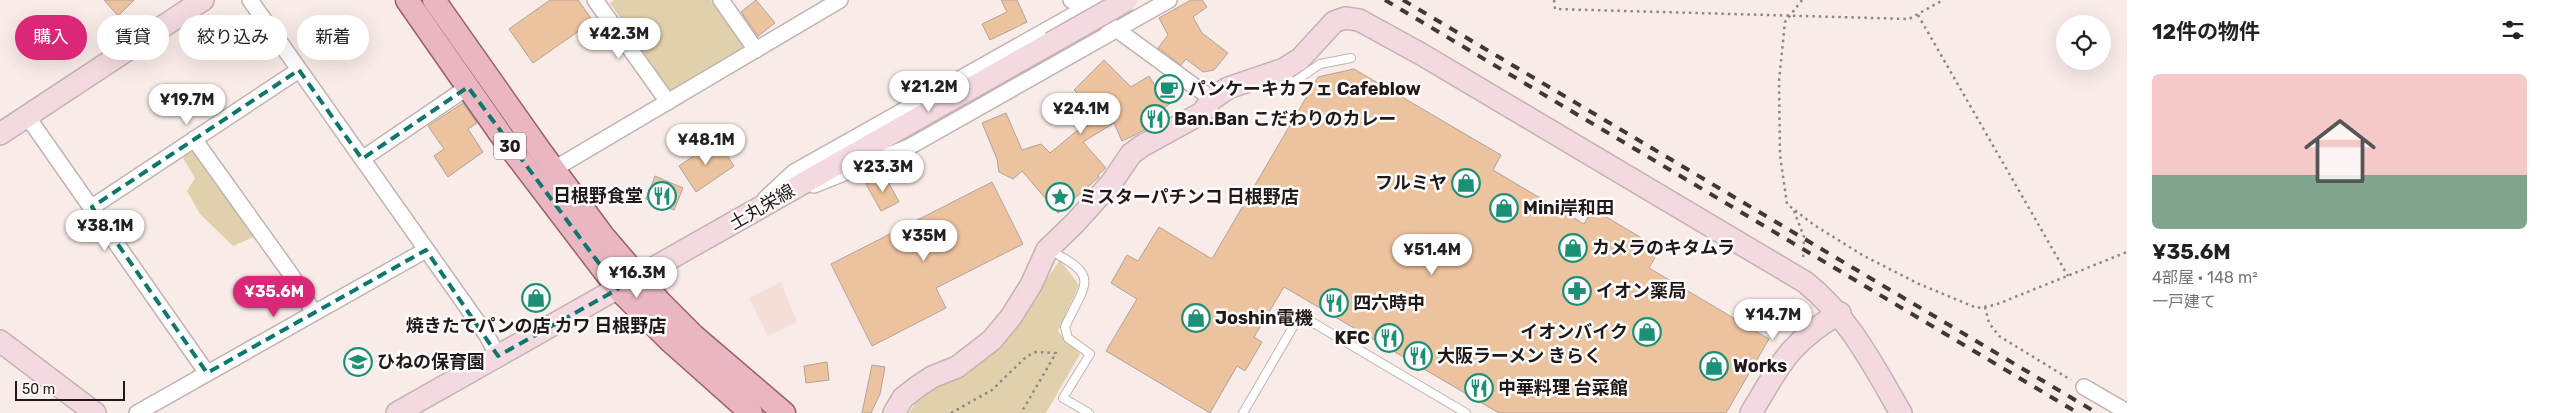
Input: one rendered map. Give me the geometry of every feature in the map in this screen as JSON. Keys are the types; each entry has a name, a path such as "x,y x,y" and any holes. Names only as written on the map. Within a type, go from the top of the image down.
{"main road":[{"name":"30","path":"406,0 618,289 669,340 751,413"},
{"name":"30","path":"434,0 604,236 659,301 694,336 784,413"}],"street":[{"path":"0,134 203,0"},
{"path":"250,0 486,334 498,356"},
{"path":"594,0 668,102"},
{"path":"721,0 756,50"},
{"path":"554,169 840,0"},
{"path":"1071,0 1116,29 1212,99"},
{"path":"750,214 794,172 1100,0"},
{"name":"土丸栄線","path":"397,413 1126,0"},
{"path":"780,197 852,172 909,147 1169,0"},
{"path":"894,413 903,398 917,387 932,377 957,367 992,340 1011,317 1031,285 1048,250 1112,182 1131,154 1202,113 1212,99 1228,88 1284,68 1300,58 1334,22 1345,18 1359,20 1421,54 1805,282 1826,298 1840,314 1901,413"},
{"path":"92,207 299,70"},
{"path":"362,160 468,87"},
{"path":"27,116 208,373"},
{"path":"194,139 292,276 314,313"},
{"path":"136,413 426,250"},
{"path":"1751,413 1787,354 1805,335 1840,314"},
{"path":"0,341 95,413"},
{"path":"2084,387 2125,408"}],"lane":[{"path":"1284,68 1291,84 1320,64 1351,58"},
{"path":"1048,250 1070,261 1081,270 1086,279 1083,294 1065,327 1068,338 1090,354 1063,398 1089,413"},
{"path":"1242,413 1300,315 1466,413"}],"path":[{"path":"1554,0 1555,9 1909,19 1943,0"},
{"path":"1802,0 1785,22 1779,90 1780,155 1787,204 1864,256 1918,284 1977,308 1996,305 2127,252"},
{"path":"1917,14 2068,276"},
{"path":"1794,209 1804,238 1802,267"},
{"path":"1985,307 1989,323 1998,336 2084,387"},
{"path":"951,413 992,390 1027,356 1036,352 1056,353 1021,413"}],"highlighted area":[{"path":"299,70 362,159 468,87 618,289 498,356 426,250 207,373 92,207"}],"shaded area":[{"path":"614,0 711,0 745,48 670,91 610,3"},
{"path":"194,148 256,236 233,246 200,214 187,191 195,178 183,158"},
{"path":"1060,260 1079,285 1058,331 1080,354 1046,413 909,413 926,387 1003,342"},
{"path":"781,282 797,322 768,336 749,298"}],"building":[{"path":"104,0 134,0 119,15"},
{"path":"550,0 578,0 593,21 533,63 509,29"},
{"path":"756,0 775,23 758,36 741,12"},
{"path":"1001,0 1017,0 1027,22 990,40 982,24 1007,12"},
{"path":"1191,0 1202,0 1207,7 1193,17 1202,33 1228,53 1214,70 1203,72 1186,59 1181,65 1158,48 1168,35 1159,18"},
{"path":"1104,60 1131,87 1149,76 1159,92 1172,82 1181,95 1164,108 1168,117 1137,134 1122,141 1114,123 1083,142 1106,168 1098,175 1099,177 1058,213 1022,171 1013,179 999,172 997,159 982,123 1006,113 1022,150 1041,144 1050,153 1090,120 1087,113 1093,109 1074,90"},
{"path":"1354,69 1501,155 1493,170 1584,224 1593,209 1660,249 1649,268 1769,339 1726,413 1499,413 1284,287 1254,337 1262,342 1245,371 1237,366 1210,413 1106,351 1137,299 1111,283 1127,255 1138,261 1159,227 1212,259 1318,77"},
{"path":"463,103 477,123 468,129 483,152 448,177 434,156 444,149 428,126"},
{"path":"717,140 734,166 696,192 679,166"},
{"path":"884,174 899,202 881,211 866,184"},
{"path":"655,176 683,188 674,210 646,199"},
{"path":"992,182 1023,244 936,288 946,308 872,346 831,264"},
{"path":"827,362 829,380 806,383 804,366"},
{"path":"872,365 885,367 880,394 871,413 862,413"}],"railway":[{"path":"1385,0 2078,413"},
{"path":"1403,0 2097,413"}],"place":[{"name":"パンケーキカフェ Cafeblow","path":"1169,89"},
{"name":"Ban.Ban こだわりのカレー","path":"1155,119"},
{"name":"フルミヤ","path":"1466,183"},
{"name":"日根野食堂","path":"662,196"},
{"name":"ミスターパチンコ 日根野店","path":"1060,197"},
{"name":"Mini岸和田","path":"1504,208"},
{"name":"カメラのキタムラ","path":"1573,248"},
{"name":"イオン薬局","path":"1577,291"},
{"name":"焼きたてパンの店 カワ 日根野店","path":"536,298"},
{"name":"四六時中","path":"1334,303"},
{"name":"Joshin電機","path":"1196,318"},
{"name":"イオンバイク","path":"1647,332"},
{"name":"KFC","path":"1389,338"},
{"name":"大阪ラーメン きらく","path":"1418,356"},
{"name":"ひねの保育園","path":"358,362"},
{"name":"Works","path":"1714,366"},
{"name":"中華料理 台菜館","path":"1479,388"}]}
